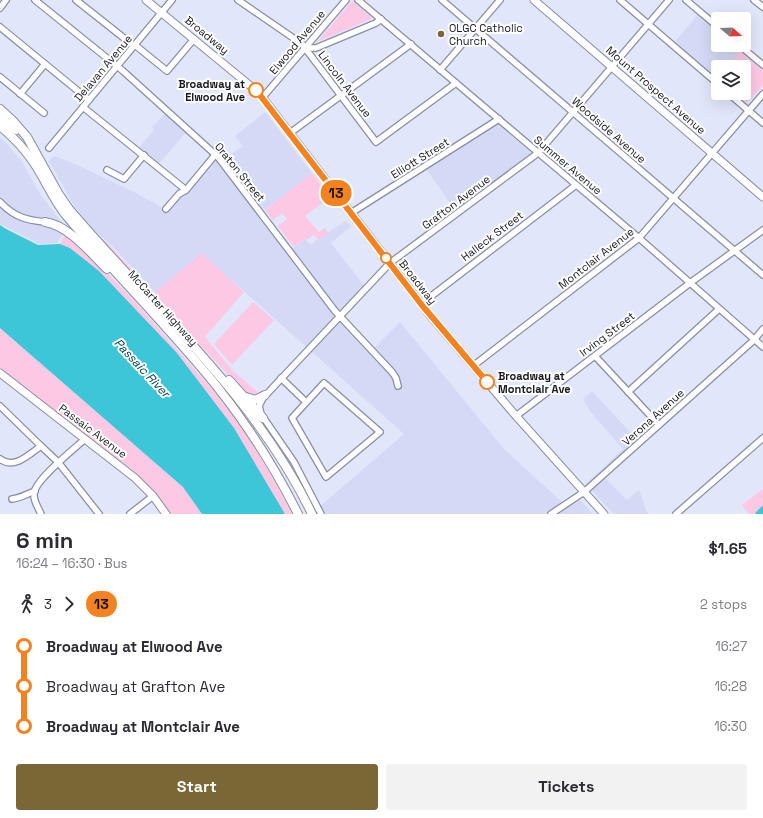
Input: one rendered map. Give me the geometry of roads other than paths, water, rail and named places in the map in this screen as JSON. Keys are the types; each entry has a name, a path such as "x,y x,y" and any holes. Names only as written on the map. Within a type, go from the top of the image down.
{"highway":[{"path":"0,109 27,137 33,156 43,166 69,209 231,390 264,432 293,477 312,514"},
{"name":"McCarter Highway","path":"0,117 17,131 33,156 52,196 64,214 216,385 243,422 275,472 298,514"},
{"name":"McCarter Highway","path":"0,126 33,156"},
{"path":"45,222 56,224 69,233 168,330"},
{"path":"178,330 264,418"},
{"path":"243,395 255,400 265,395"}],"main road":[{"name":"Broadway","path":"146,0 263,96 421,304 516,416 604,514"},
{"name":"Mount Prospect Avenue","path":"534,0 763,197"},
{"name":"Passaic Avenue","path":"0,373 135,478 153,496 166,514"}],"street":[{"name":"Oraton Street","path":"35,0 117,66 215,154 339,316 392,372 396,378 398,386"},
{"path":"76,0 167,71 194,39"},
{"name":"Delavan Avenue","path":"49,148 172,0"},
{"name":"Lincoln Avenue","path":"238,0 298,41 305,48 376,142 456,82"},
{"name":"Elwood Avenue","path":"263,96 346,0"},
{"name":"Summer Avenue","path":"358,0 639,238 763,347"},
{"name":"Woodside Avenue","path":"442,0 763,275"},
{"path":"440,70 500,0"},
{"path":"620,0 711,78"},
{"name":"Grafton Avenue","path":"265,395 390,263 538,153 669,0"},
{"path":"686,0 711,21"},
{"path":"754,0 763,7"},
{"path":"305,48 316,48 381,19"},
{"path":"0,27 89,100"},
{"path":"290,133 411,44"},
{"path":"747,52 763,65"},
{"path":"20,94 45,64"},
{"path":"0,76 44,113"},
{"name":"Montclair Avenue","path":"473,366 639,238 763,94"},
{"path":"737,100 763,123"},
{"path":"83,107 186,190"},
{"name":"Elliott Street","path":"351,213 499,119"},
{"path":"166,209 179,194 186,190 215,154"},
{"path":"107,170 124,179 144,156"},
{"name":"Halleck Street","path":"421,304 576,185"},
{"path":"0,202 15,215 45,222"},
{"name":"Irving Street","path":"516,416 690,283 763,230"},
{"path":"628,392 719,309"},
{"name":"Verona Avenue","path":"551,514 584,492 754,340 763,329"},
{"path":"595,356 659,425"},
{"path":"281,378 306,402"},
{"path":"324,383 380,432 326,477 292,418 306,402 324,383"},
{"path":"265,395 259,406 261,414 294,462 321,514"},
{"path":"0,406 58,462 99,514"},
{"path":"676,514 763,438"},
{"path":"41,514 34,499 36,487 58,462 86,439"},
{"path":"0,459 8,463 19,461 41,446"},
{"path":"12,499 21,498 35,491"},
{"path":"130,514 153,496"}],"water":[{"name":"Passaic River","path":"0,225 38,245 60,244 70,248 99,271 177,353 234,428 285,514 202,514 183,487 0,328"}],"waterway":[{"path":"759,514 763,510"}],"place":[{"name":"OLGC Catholic Church","path":"441,34"},
{"name":"Broadway at Elwood Ave","path":"256,90"},
{"name":"Broadway at Montclair Ave","path":"487,382"}]}
